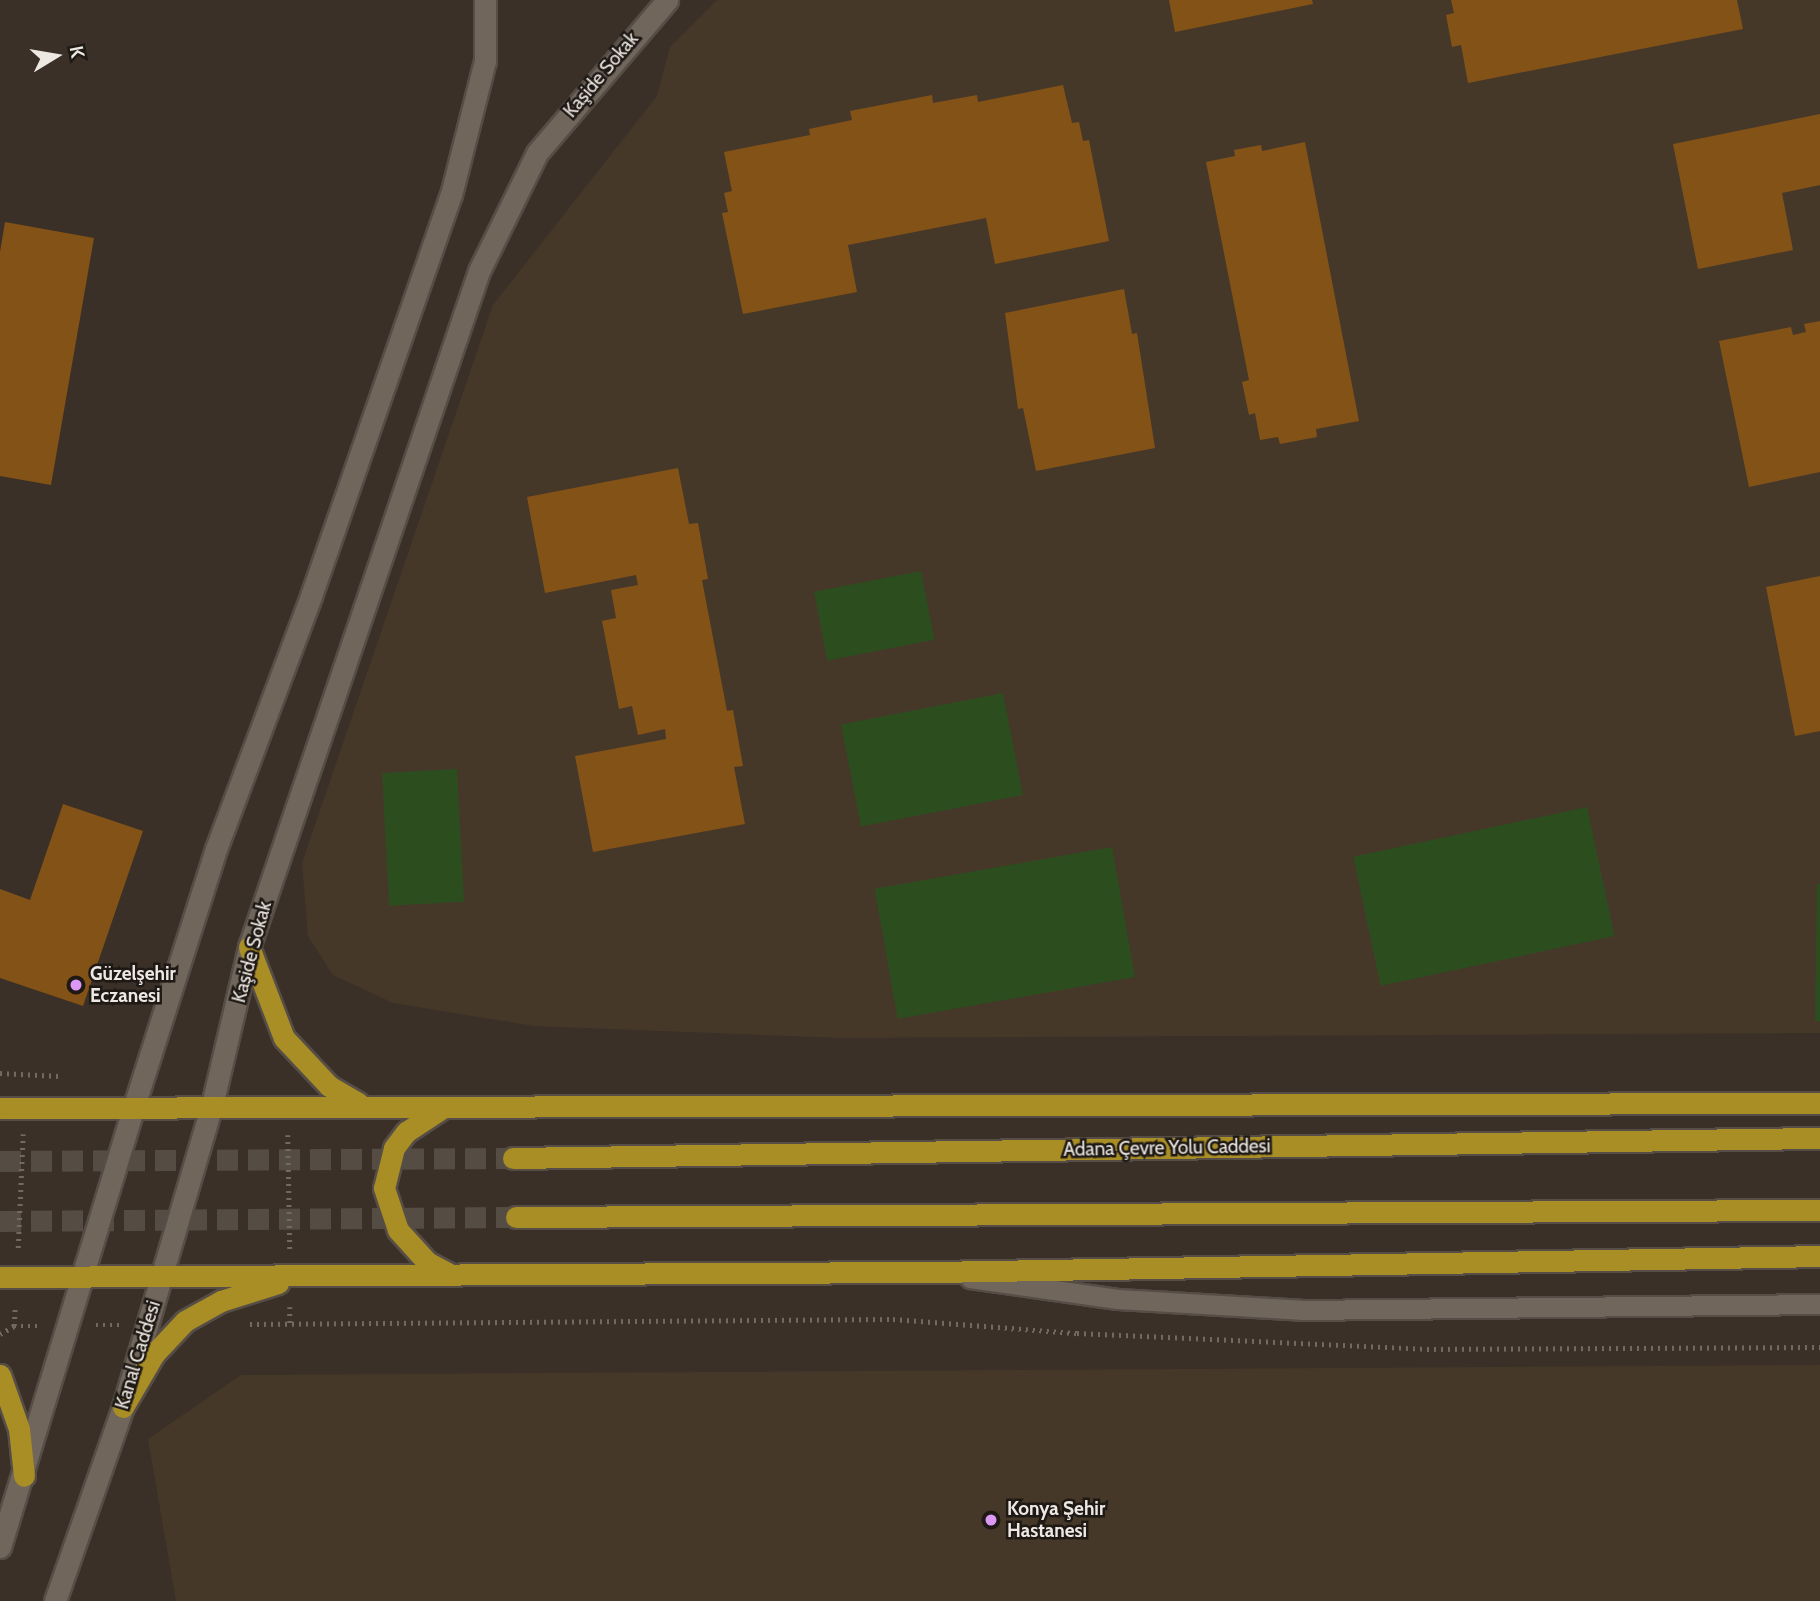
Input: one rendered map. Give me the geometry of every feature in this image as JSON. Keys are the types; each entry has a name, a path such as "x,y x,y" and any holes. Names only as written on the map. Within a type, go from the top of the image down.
{"highway":[{"path":"249,947 284,1038 330,1086 360,1104"},
{"path":"0,1108 360,1104 1820,1103"},
{"path":"449,1105 423,1117 406,1132 394,1148 384,1188 398,1230 427,1262 449,1274"},
{"name":"Adana Çevre Yolu Caddesi","path":"513,1158 1820,1138"},
{"path":"516,1217 1820,1210"},
{"path":"8,1277 934,1272 1820,1256"},
{"path":"123,1407 154,1354 185,1321 238,1294 297,1277"},
{"path":"0,1375 19,1429 24,1476"}],"street":[{"path":"0,1547 24,1476 188,929 312,596 451,195 485,61 485,0"},
{"name":"Kaşide Sokak","path":"212,1105 249,947 479,271 537,153 667,0"},
{"name":"Kanal Caddesi","path":"55,1601 123,1407 212,1105"}],"lane":[{"path":"934,1272 1203,1307 1315,1310 1820,1304"}],"path":[{"path":"14,1326 8,1277 26,1073"},
{"path":"288,1105 297,1277 290,1324"},
{"path":"236,1324 893,1319 1077,1333 1427,1349 1820,1347"},
{"path":"0,1334 14,1326 148,1325"}],"shaded area":[{"path":"717,0 1820,0 1820,1033 842,1038 534,1026 393,1003 333,975 308,936 302,863 493,305 657,96 670,47"},
{"name":"Konya Şehir Hastanesi","path":"1820,1365 1820,1601 176,1601 148,1439 241,1375"}],"green space":[{"path":"921,571 934,640 827,661 814,592"},
{"path":"1003,693 1023,795 861,827 841,724"},
{"path":"457,769 464,902 389,906 382,773"},
{"path":"1587,807 1614,936 1381,986 1353,857"},
{"path":"1112,847 1135,977 898,1019 875,889"},
{"path":"1817,884 1820,884 1820,1021 1815,1021"}],"building":[{"path":"1169,0 1312,0 1313,4 1175,32"},
{"path":"1451,0 1737,0 1743,29 1468,83 1461,45 1452,47 1446,15 1454,13"},
{"path":"1063,85 1072,123 1079,122 1083,141 1089,140 1109,241 995,264 986,218 848,245 857,292 743,314 722,213 728,212 724,193 732,191 724,152 810,135 809,129 852,120 850,111 932,95 933,103 977,95 978,102"},
{"path":"1820,114 1820,185 1782,193 1793,250 1698,269 1673,144"},
{"path":"1305,142 1359,421 1316,429 1317,437 1280,444 1278,437 1260,440 1255,413 1249,415 1242,382 1249,380 1206,162 1235,156 1234,150 1261,145 1262,151"},
{"path":"5,222 94,238 51,485 0,476 0,252"},
{"path":"1124,289 1132,334 1137,333 1155,448 1036,471 1023,408 1018,409 1005,313"},
{"path":"1820,321 1820,472 1749,487 1719,341 1791,327 1793,335 1806,332 1804,324"},
{"path":"678,468 689,524 698,523 708,579 702,580 727,711 733,710 743,766 734,767 745,824 593,852 575,756 666,739 665,729 638,735 632,706 619,709 602,621 616,618 611,590 638,585 636,575 545,593 527,497"},
{"path":"1820,576 1820,731 1795,736 1766,587"},
{"path":"63,804 143,831 83,1006 0,978 0,889 30,900"}],"tunnel":[{"path":"0,1161 513,1158"},
{"path":"0,1221 516,1217"}],"place":[{"name":"Güzelşehir Eczanesi","path":"76,985"},
{"name":"Konya Şehir Hastanesi","path":"991,1520"}]}
